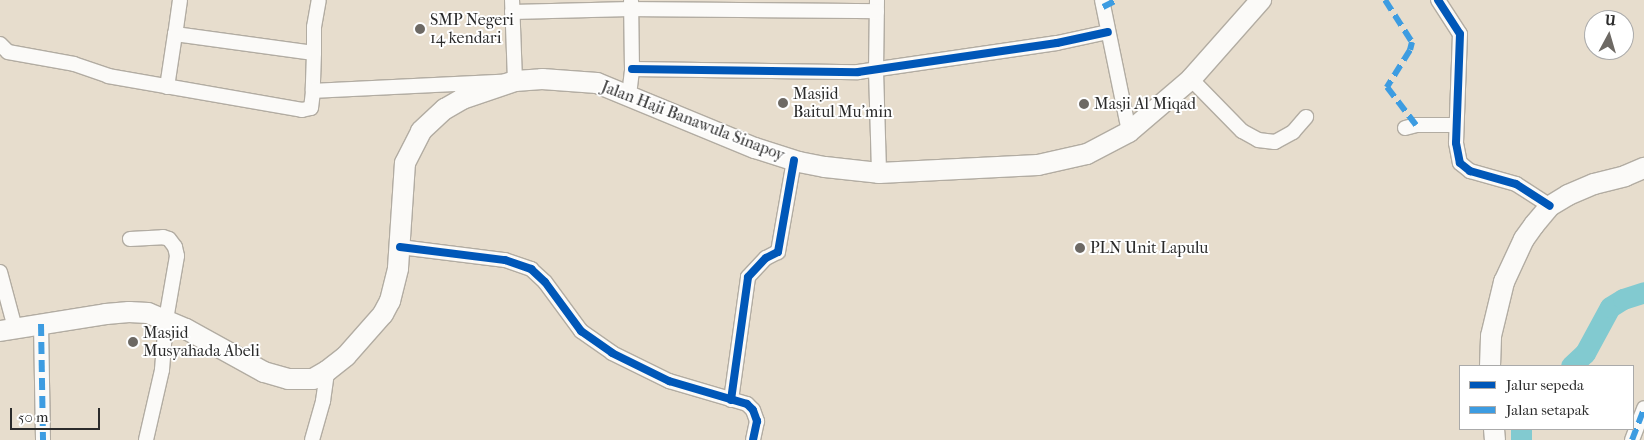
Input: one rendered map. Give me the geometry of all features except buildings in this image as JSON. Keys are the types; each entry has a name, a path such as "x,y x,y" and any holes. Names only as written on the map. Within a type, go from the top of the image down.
{"highway":[{"name":"Jalan Haji Banawula Sinapoy","path":"7,329 129,312 148,314 166,320 264,372 288,379 301,380 313,378 327,371 346,356 383,314 390,301 400,247 401,211 406,163 421,131 445,109 462,99 515,81 542,79 597,83 629,95 672,116 719,135 794,160 825,166 879,173 979,169 1056,163 1087,154 1129,132 1191,79 1261,0"},
{"path":"1490,365 1492,329 1504,282 1524,239 1550,206 1568,195 1594,184 1625,176 1644,168"}],"street":[{"path":"167,87 180,0"},
{"path":"0,44 8,52 74,64 108,76 302,110 311,108 315,18 319,0"},
{"path":"1102,0 1129,132"},
{"path":"1438,0 1460,34 1461,52 1456,126 1457,150 1460,163 1464,167 1516,184 1550,206"},
{"path":"629,95 632,69 631,5"},
{"path":"312,91 515,81 512,6 877,6 876,70 879,173"},
{"path":"632,69 840,72 876,70 1057,43 1108,32"},
{"path":"175,34 314,53"},
{"path":"1191,79 1242,131 1258,140 1275,142 1293,132 1306,117"},
{"path":"1405,128 1416,125 1456,126"},
{"path":"731,400 748,277 766,258 778,252 794,160"},
{"path":"130,239 163,237 169,239 175,246 176,269 166,320 162,370 146,440"},
{"path":"400,247 490,258 520,264 539,276 575,325 599,345 633,365 669,382 747,404 753,410 757,421 753,440"},
{"path":"0,272 7,329"},
{"path":"41,324 44,440"},
{"path":"312,440 323,401 327,371"},
{"path":"1632,440 1644,408"}],"waterway":[{"path":"1572,365 1585,353 1610,307 1623,299 1644,292"},
{"path":"1521,430 1521,440"}],"marked path":[{"path":"1103,7 1117,0"},
{"path":"1385,0 1412,42 1410,50 1387,87 1416,125"},
{"path":"41,324 43,440"},
{"path":"1632,440 1644,408"}],"cycle path":[{"path":"1438,0 1460,34 1456,143 1460,163 1470,171 1516,184 1550,206"},
{"path":"632,69 858,72 1057,43 1108,32"},
{"path":"731,400 748,277 766,258 778,252 794,160"},
{"path":"400,247 505,260 531,269 545,282 581,331 612,353 669,381 747,404 753,410 757,421 753,440"}],"place":[{"name":"SMP Negeri 14 kendari","path":"420,29"},
{"name":"Masjid Baitul Mu'min","path":"783,103"},
{"name":"Masji Al Miqad","path":"1084,104"},
{"name":"PLN Unit Lapulu","path":"1080,248"},
{"name":"Masjid Musyahada Abeli","path":"133,342"}]}
